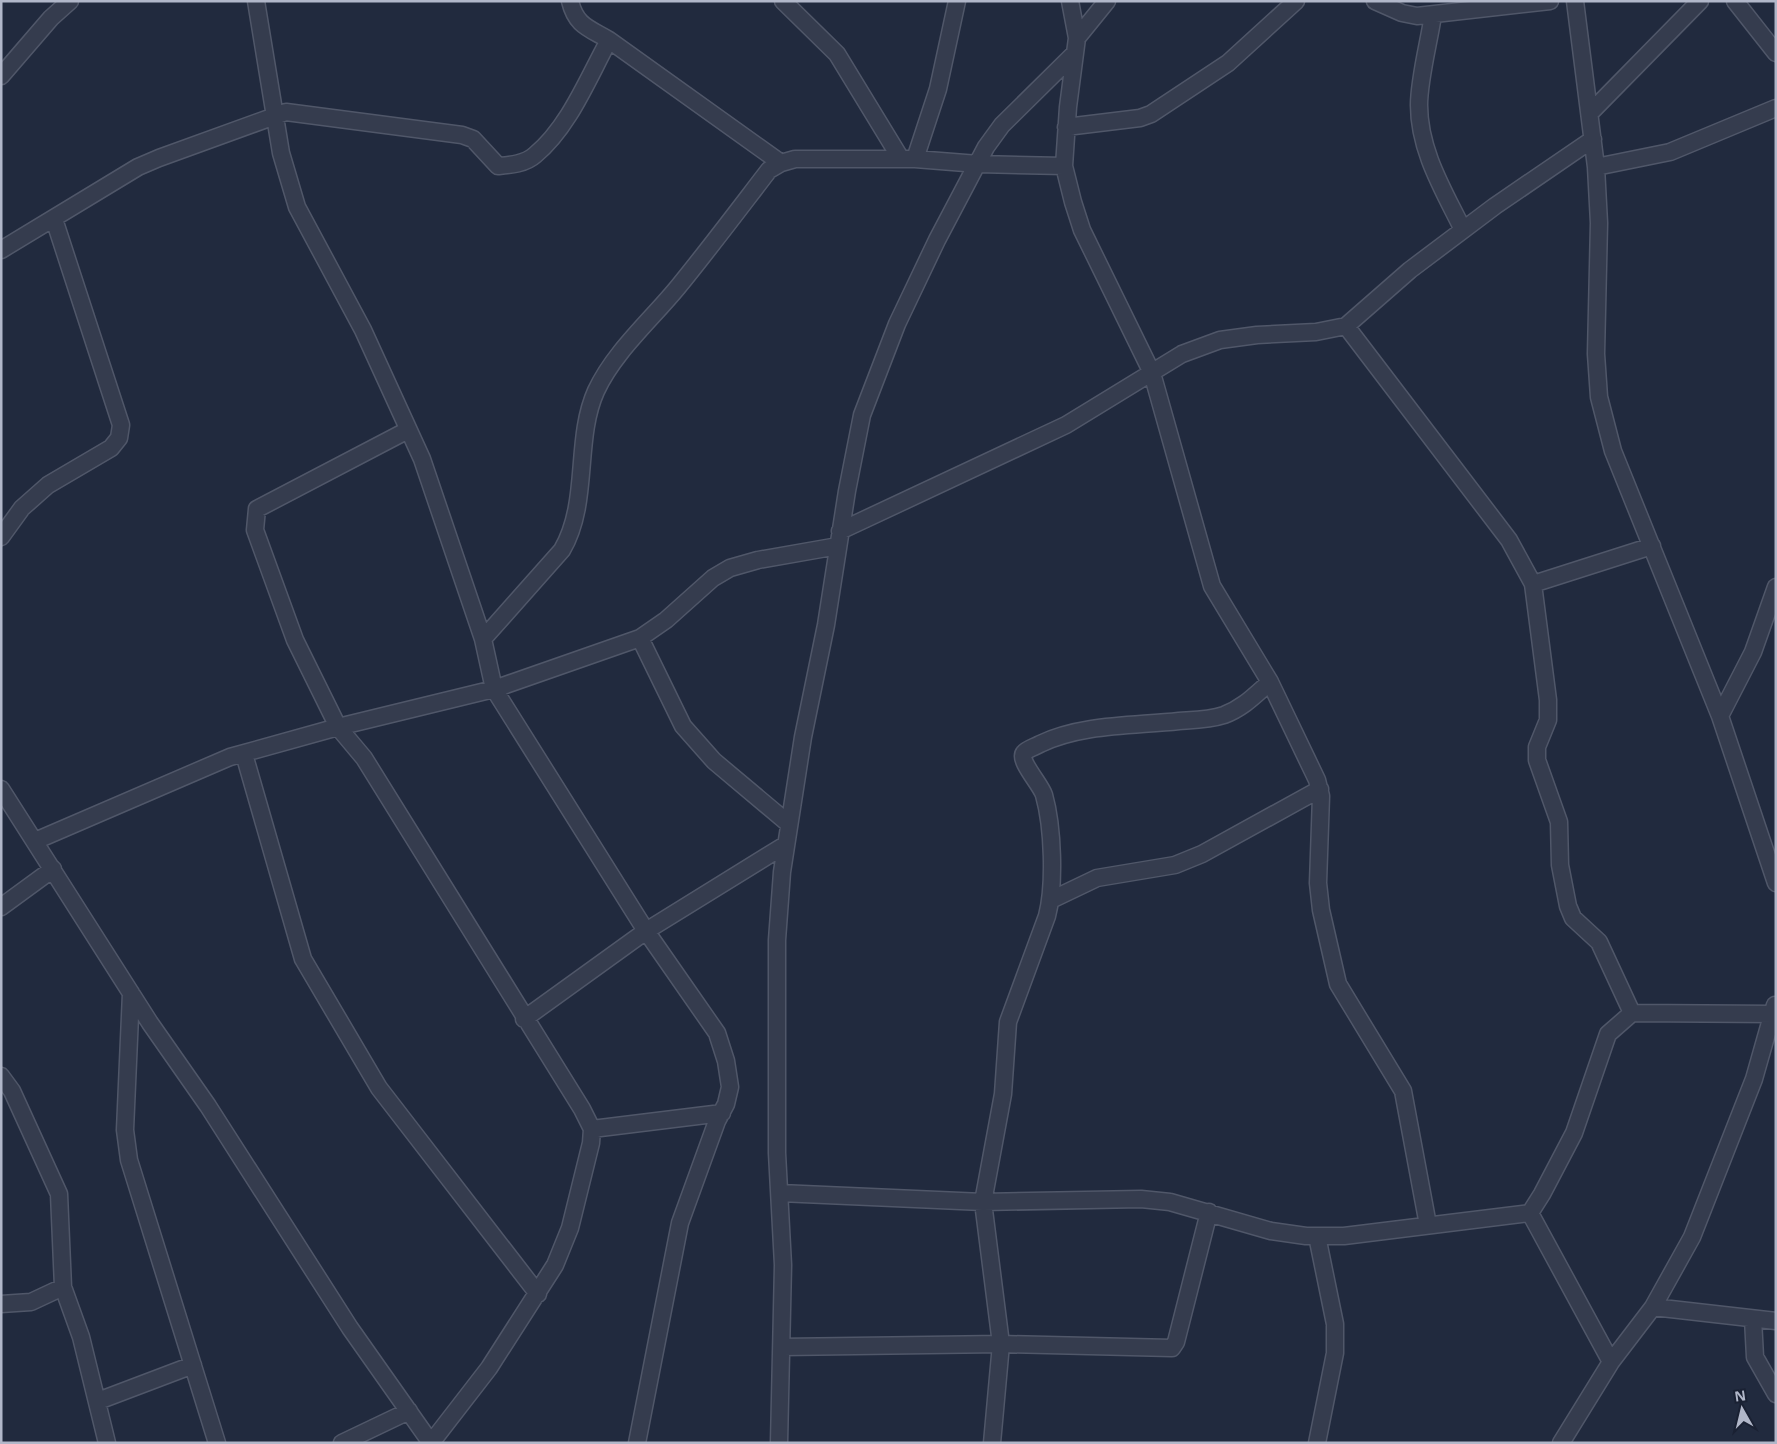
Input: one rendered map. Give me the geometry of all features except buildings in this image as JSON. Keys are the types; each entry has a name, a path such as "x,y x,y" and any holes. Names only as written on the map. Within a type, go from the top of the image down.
{"street":[{"path":"1,76 51,18 70,1"},
{"path":"256,1 280,153 297,207 363,330 422,459 483,639 494,689 646,931 717,1033 726,1061 730,1087 680,1223 636,1443"},
{"path":"570,1 573,13 579,22 609,40 781,163"},
{"path":"783,1 838,54 908,159"},
{"path":"908,159 938,89 957,1"},
{"path":"1070,1 1076,46 1066,127 1064,166 1082,230 1152,373 1212,586 1270,682 1320,789 1318,883 1321,910 1338,984 1403,1091 1428,1225"},
{"path":"779,1443 784,1266 777,1152 777,940 785,845 802,737 826,625 839,538 862,415 898,324 937,240 978,164 1002,125 1076,46 1108,1"},
{"path":"1066,127 1140,118 1151,114 1228,64 1296,1"},
{"path":"1375,1 1402,13 1416,16 1550,1"},
{"path":"1575,1 1596,167 1599,223 1596,354 1599,397 1613,451 1720,716 1776,883"},
{"path":"1590,113 1700,1"},
{"path":"1735,1 1776,53"},
{"path":"1433,15 1419,104 1421,125 1428,156 1463,230"},
{"path":"1,250 145,164 286,112 298,112 462,135 473,139 498,166 522,162 534,156 553,136 570,110 609,40"},
{"path":"1596,167 1670,152 1776,108"},
{"path":"35,841 198,770 244,754 338,727 494,689 640,638 666,620 713,578 730,568 839,538 1066,425 1182,354 1220,340 1257,335 1316,332 1346,326 1410,270 1463,230 1593,139"},
{"path":"483,639 562,550 568,539 576,518 590,409 609,369 678,287 769,170 781,163 794,159 908,159 978,164 1064,166"},
{"path":"1,537 22,508 48,486 111,448 119,438 120,432 121,425 54,219"},
{"path":"1346,326 1509,540 1533,584 1548,700 1548,720 1537,747 1537,760 1559,822 1560,865 1568,906 1574,918 1600,942 1632,1013"},
{"path":"1,789 130,993 208,1106 350,1328 431,1443 489,1368 538,1294 554,1265 570,1228 591,1143 592,1129 582,1109 524,1019 364,758 338,727 295,640 255,530 257,509 408,430"},
{"path":"1533,584 1652,546"},
{"path":"1720,716 1753,652 1776,587"},
{"path":"640,638 683,726 714,761 788,824"},
{"path":"992,1443 1001,1344 983,1202 1003,1094 1008,1022 1047,916 1051,900 1047,813 1044,794 1034,775 1022,762 1024,752 1051,739 1076,732 1213,718 1242,707 1270,682"},
{"path":"244,754 303,959 379,1088 538,1294"},
{"path":"1051,900 1097,878 1175,865 1202,854 1320,789"},
{"path":"524,1019 646,931 785,845"},
{"path":"1,907 53,869"},
{"path":"130,993 125,1130 129,1160 217,1443"},
{"path":"1530,1213 1574,1133 1608,1034 1632,1013 1775,1010 1754,1079 1692,1237 1653,1307 1610,1362 1561,1443"},
{"path":"1,1076 12,1091 59,1194 63,1287 81,1337 107,1443"},
{"path":"592,1129 722,1113"},
{"path":"780,1193 983,1202 1141,1199 1170,1202 1271,1231 1317,1236 1344,1236 1530,1213"},
{"path":"782,1347 1001,1344 1172,1348 1176,1342 1209,1212"},
{"path":"1530,1213 1610,1362"},
{"path":"1317,1236 1335,1324 1335,1353 1317,1443"},
{"path":"1,1304 31,1302 63,1287"},
{"path":"1653,1307 1776,1321"},
{"path":"1753,1319 1755,1357 1776,1394"},
{"path":"98,1401 193,1365"},
{"path":"342,1443 408,1411"}]}
